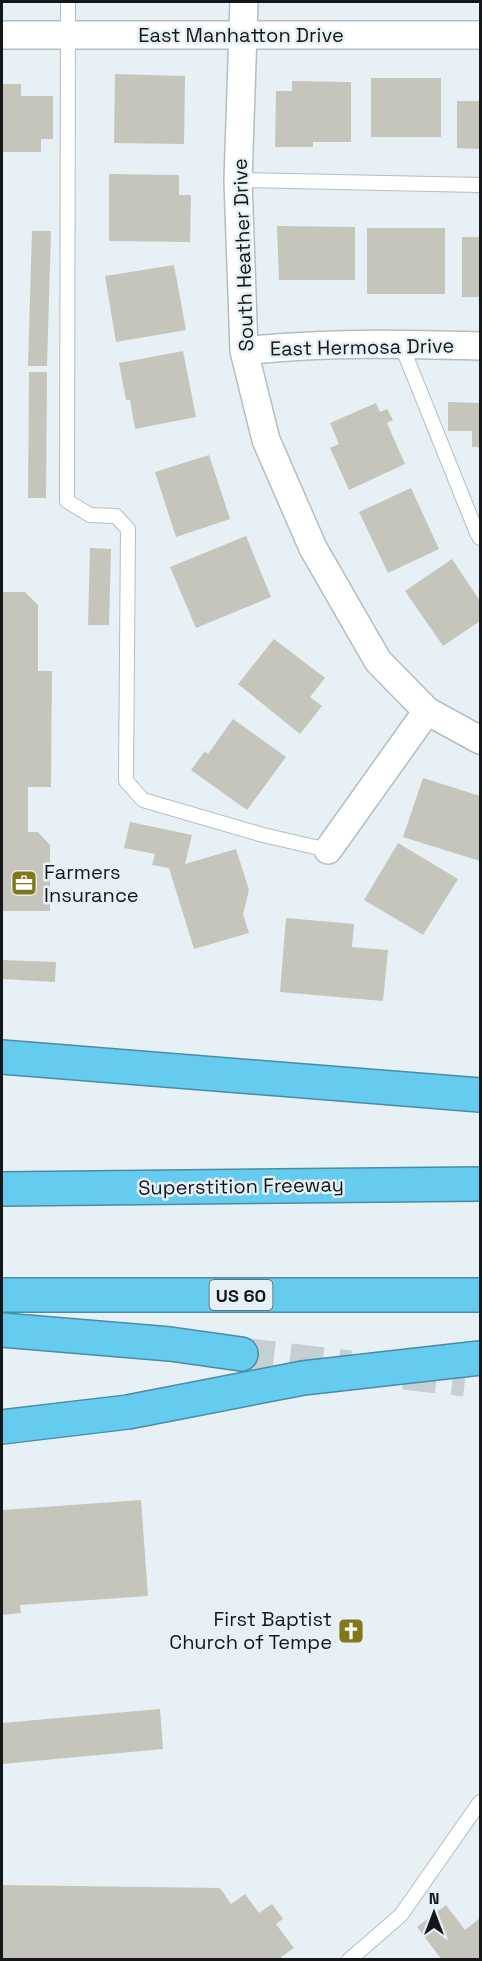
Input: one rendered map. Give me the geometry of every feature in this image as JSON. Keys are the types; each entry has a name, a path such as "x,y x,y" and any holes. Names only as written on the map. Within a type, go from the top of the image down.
{"highway":[{"path":"2,1057 480,1095"},
{"path":"430,1184 480,1179"},
{"name":"Superstition Freeway","path":"2,1189 480,1184"},
{"name":"US 60","path":"2,1295 480,1295"},
{"path":"2,1329 159,1343 241,1354"},
{"path":"2,1427 128,1412 303,1378 475,1373"}],"street":[{"name":"South Heather Drive","path":"244,2 238,180 244,351 267,440 313,548 378,661 427,711 480,740"},
{"name":"East Manhatton Drive","path":"2,35 480,35"},
{"name":"East Hermosa Drive","path":"244,351 283,346 401,344 480,346"},
{"path":"328,850 427,711"}],"lane":[{"path":"68,2 68,501 90,515 116,516 128,529 126,781 143,800 263,835 328,850"},
{"path":"238,180 480,185"},
{"path":"401,344 480,537"},
{"path":"349,1959 402,1915 480,1802"}],"building":[{"path":"115,74 185,76 184,144 114,143"},
{"path":"371,78 441,78 441,137 371,137"},
{"path":"292,81 351,82 351,142 313,142 313,147 275,147 276,91 292,91"},
{"path":"2,84 21,84 21,96 53,96 53,139 41,139 41,152 2,152"},
{"path":"457,101 480,101 480,149 457,148"},
{"path":"109,174 179,175 179,195 191,195 190,242 109,241"},
{"path":"277,226 355,227 355,280 279,280"},
{"path":"367,228 445,228 445,294 367,294"},
{"path":"32,231 51,231 47,366 28,366"},
{"path":"462,237 480,237 480,297 462,297"},
{"path":"174,265 186,330 116,342 105,276"},
{"path":"183,351 196,417 135,429 130,400 126,400 119,363"},
{"path":"29,372 47,372 46,498 28,498"},
{"path":"448,402 480,403 480,447 472,447 472,431 448,431"},
{"path":"376,403 380,412 387,409 393,420 387,423 405,464 349,490 330,448 339,444 330,423"},
{"path":"209,455 230,519 176,537 155,472"},
{"path":"411,488 439,549 388,573 359,512"},
{"path":"246,536 271,597 196,628 170,567"},
{"path":"90,548 111,549 109,625 88,625"},
{"path":"452,559 480,601 480,621 443,646 405,591"},
{"path":"2,592 25,592 38,605 38,671 52,671 51,787 28,787 28,832 38,832 50,845 50,911 2,911"},
{"path":"274,639 325,678 310,697 322,706 300,734 238,684"},
{"path":"233,719 286,757 247,810 191,770 205,751 208,754"},
{"path":"423,778 480,796 480,861 403,837"},
{"path":"130,822 192,835 185,864 236,849 249,890 243,914 249,933 194,949 169,868 152,865 155,854 124,848"},
{"path":"398,843 458,879 423,935 364,900"},
{"path":"286,918 354,924 352,947 388,950 383,1001 280,992"},
{"path":"2,960 56,962 55,982 2,979"},
{"path":"141,1500 148,1596 20,1605 21,1613 2,1615 2,1510"},
{"path":"160,1709 163,1749 2,1764 2,1723"},
{"path":"2,1885 220,1888 231,1904 245,1894 259,1913 272,1904 283,1919 276,1924 294,1948 281,1957 282,1960 2,1960"},
{"path":"446,1905 465,1930 480,1918 480,1960 442,1960 417,1927"}],"tunnel":[{"path":"241,1354 350,1367"},
{"path":"404,1373 465,1380"}],"place":[{"name":"Farmers Insurance","path":"24,883"},
{"name":"First Baptist Church of Tempe","path":"351,1631"}]}
